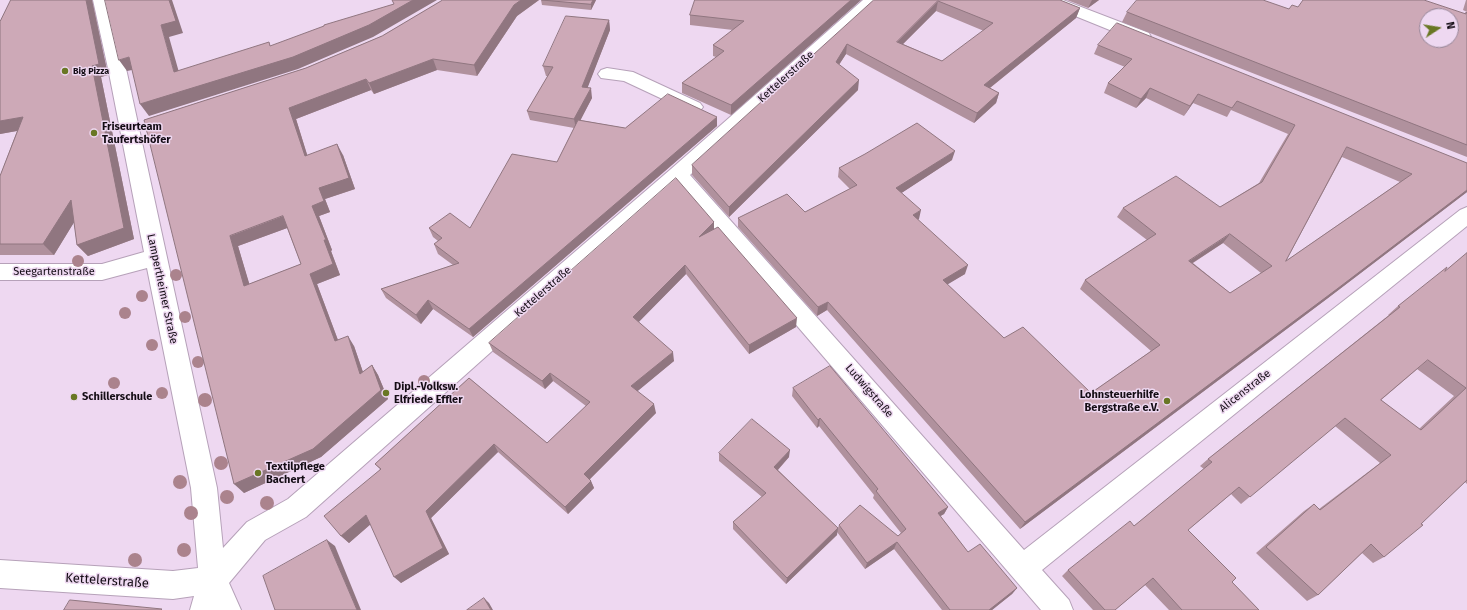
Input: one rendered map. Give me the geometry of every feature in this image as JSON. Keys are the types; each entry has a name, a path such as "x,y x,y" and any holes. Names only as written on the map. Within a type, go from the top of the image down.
{"street":[{"name":"Lampertheimer Straße","path":"100,0 118,73 137,127 155,257 204,488 214,580"},
{"name":"Kettelerstraße","path":"204,610 214,580 256,531 297,508 678,174 721,120 873,0"},
{"path":"1049,0 1159,44"},
{"path":"607,74 627,76 721,120"},
{"name":"Ludwigstraße","path":"678,174 1059,610"},
{"name":"Alicenstraße","path":"1023,568 1467,215"},
{"name":"Seegartenstraße","path":"0,272 102,272 155,257"},
{"name":"Kettelerstraße","path":"0,574 173,586 214,580"},
{"path":"214,580 227,610"}],"building":[{"path":"11,0 86,0 99,64 92,66 124,228 77,245 71,200 43,244 0,244 0,176 23,117 0,121 0,22"},
{"path":"105,0 169,0 176,21 161,25 174,72 269,42 270,46 324,25 394,4 392,0 413,0 369,25 293,57 140,104 129,57 119,60"},
{"path":"443,0 521,0 514,5 474,65 433,59 369,83 366,79 289,108 305,156 337,144 349,178 319,188 324,201 312,206 326,240 324,240 333,264 310,274 335,341 348,336 360,374 372,365 381,390 313,449 234,484 144,120 306,68 382,36","holes":["283,216 301,264 244,286 230,236"]},
{"path":"542,0 593,0 591,4"},
{"path":"695,0 851,0 731,105 682,83 724,51 713,45 744,21 690,15"},
{"path":"874,0 1060,0 1080,8 984,85 999,93 977,113 847,44 836,62 859,80 729,207 692,165","holes":["938,1 993,23 942,61 897,42"]},
{"path":"1137,0 1263,0 1289,9 1292,5 1298,7 1303,0 1424,0 1448,8 1419,8 1419,48 1459,48 1459,12 1466,14 1466,12 1467,145 1127,12"},
{"path":"566,16 609,20 582,87 591,88 574,119 527,111 553,67 543,66"},
{"path":"1117,23 1467,163 1467,190 1025,522 828,302 818,307 738,218 787,194 805,212 857,185 839,168 917,123 955,151 896,188 921,210 913,215 968,265 943,280 1004,338 1023,327 1091,393 1160,345 1085,280 1156,234 1123,208 1176,176 1220,207 1262,182 1295,125 1237,101 1232,108 1198,94 1190,106 1150,88 1141,99 1108,83 1132,59 1098,45","holes":["1347,147 1412,174 1286,261","1230,234 1272,266 1230,293 1189,261"]},
{"path":"668,94 717,117 469,329 428,300 416,315 381,289 459,263 434,244 442,238 429,228 450,213 470,228 512,154 557,162 578,120 625,128"},
{"path":"676,178 714,222 699,237 718,227 797,318 749,345 685,265 633,317 673,352 631,386 654,404 584,474 591,481 565,507 494,444 426,511 443,548 394,577 366,515 341,536 324,516 381,469 375,464 469,378 547,443 590,402 550,373 542,381 489,343"},
{"path":"1467,253 1467,480 1421,524 1423,525 1384,557 1371,544 1318,595 1266,547 1314,504 1320,510 1391,455 1345,418 1250,497 1239,487 1188,530 1236,578 1232,582 1259,610 1182,610 1153,578 1115,610 1105,610 1068,570 1130,521 1134,526 1212,462 1208,459 1400,307 1398,306 1447,267 1445,271","holes":["1428,360 1466,388 1421,430 1381,400"]},
{"path":"830,366 948,507 938,513 968,552 980,544 1017,588 989,610 950,610 897,542 867,563 839,525 860,505 898,536 906,529 876,491 878,489 820,418 818,420 793,388"},
{"path":"752,419 790,450 774,467 838,528 787,578 733,522 766,493 719,453"},
{"path":"327,540 357,610 275,610 263,576"},
{"path":"484,598 491,610 467,610"},
{"path":"70,600 162,609 64,610"}],"place":[{"name":"Big Pizza","path":"65,71"},
{"name":"Friseurteam Taufertshöfer","path":"94,133"},
{"name":"Dipl.-Volksw. Elfriede Effler","path":"386,393"},
{"name":"Schillerschule","path":"74,397"},
{"name":"Lohnsteuerhilfe Bergstraße e.V.","path":"1167,401"},
{"name":"Textilpflege Bachert","path":"258,473"}]}
